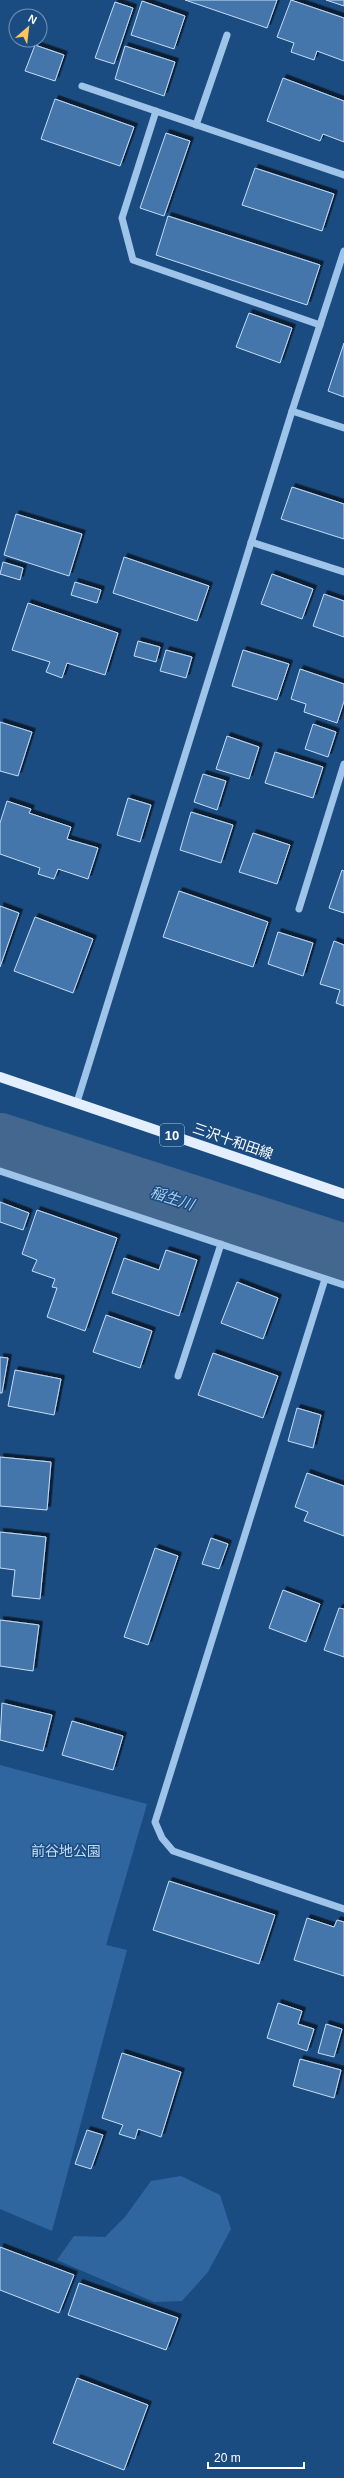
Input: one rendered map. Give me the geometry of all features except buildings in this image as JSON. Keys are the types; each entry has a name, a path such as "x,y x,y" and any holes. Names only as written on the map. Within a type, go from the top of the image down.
{"main road":[{"name":"三沢十和田線","path":"0,1077 78,1102 344,1194"}],"street":[{"path":"196,125 227,35"},
{"path":"82,86 344,175"},
{"path":"156,111 122,218 134,260 320,325"},
{"path":"78,1102 251,542 344,251"},
{"path":"292,411 344,428"},
{"path":"251,542 344,572"},
{"path":"299,909 344,764"},
{"path":"0,1171 344,1285"},
{"path":"178,1376 221,1244"},
{"path":"325,1279 155,1822 162,1838 173,1851 344,1909"}],"green space":[{"name":"前谷地公園","path":"0,1765 147,1804 106,1945 127,1950 52,2231 0,2209"},
{"path":"181,2176 220,2195 231,2229 208,2272 182,2301 154,2302 57,2260 74,2236 105,2237 125,2217 151,2181"}],"waterway":[{"name":"稲生川","path":"0,1142 344,1253"}]}
